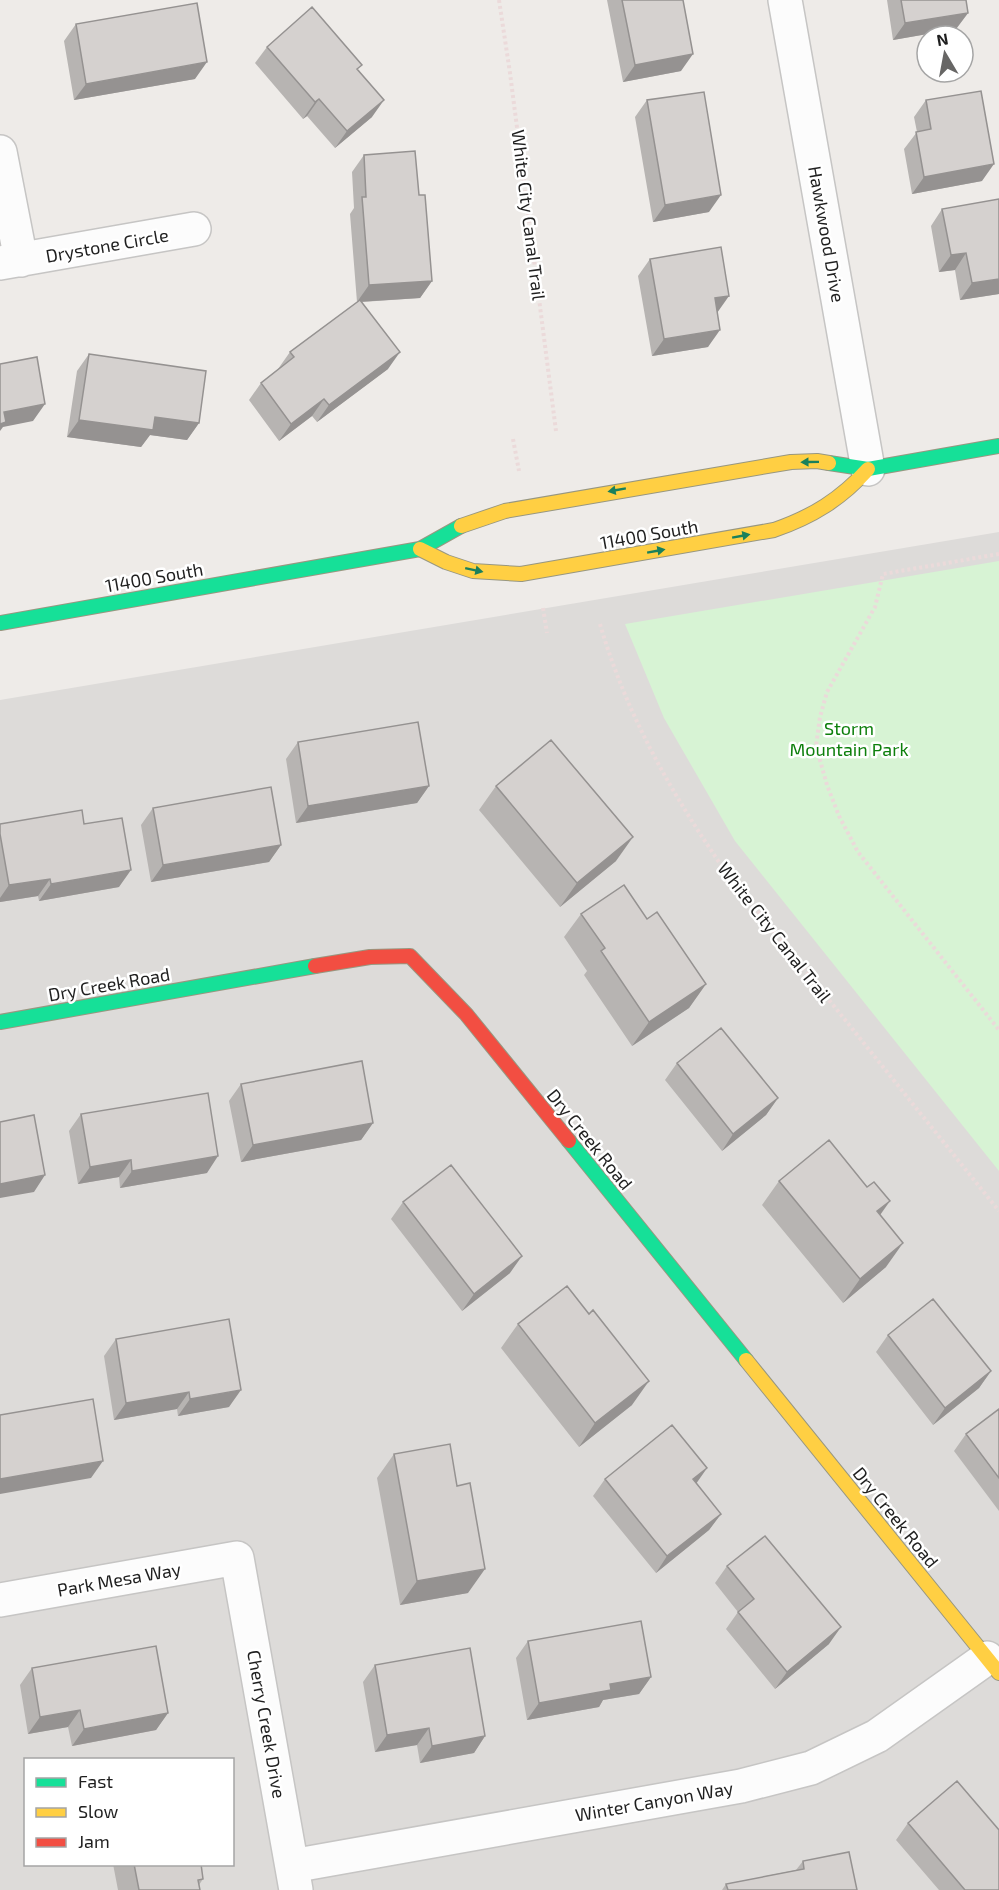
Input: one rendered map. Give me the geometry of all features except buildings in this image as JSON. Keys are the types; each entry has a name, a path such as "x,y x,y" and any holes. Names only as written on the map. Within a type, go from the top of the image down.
{"main road":[{"name":"11400 South","path":"0,622 420,549 460,526 482,518 613,491 790,462 817,461 868,469 999,446"},
{"name":"11400 South","path":"420,549 446,562 473,571 521,574 774,530 802,521 828,507 850,490 868,469"},
{"name":"Dry Creek Road","path":"0,1022 341,961 370,957 410,956 466,1014 993,1665"}],"street":[{"name":"Hawkwood Drive","path":"785,0 868,469"},
{"path":"0,152 10,262"},
{"name":"Drystone Circle","path":"10,262 194,229"},
{"name":"Park Mesa Way","path":"0,1600 237,1558"},
{"name":"Cherry Creek Drive","path":"237,1558 294,1878"},
{"name":"Winter Canyon Way","path":"294,1878 741,1786 811,1768 877,1736 993,1665"}],"path":[{"name":"White City Canal Trail","path":"499,0 556,431"},
{"path":"999,554 883,574 875,607 827,692 820,717 816,746 839,816 858,852 999,1030"},
{"name":"White City Canal Trail","path":"600,624 608,652 639,727 664,777 694,826 726,872 999,1211"}],"shaded area":[{"path":"999,532 999,1890 0,1890 0,700"}],"green space":[{"name":"Storm Mountain Park","path":"999,561 999,1171 735,841 664,718 625,624"}],"traffic: fast":[{"path":"829,463 868,469 999,446"},
{"path":"0,623 420,549 461,526"},
{"path":"0,1022 315,966"},
{"path":"569,1141 746,1360"}],"traffic: slow":[{"path":"461,526 505,511 791,462 829,463"},
{"path":"420,549 446,562 473,571 521,574 774,530 825,506 858,480 868,469"},
{"path":"746,1360 999,1673"}],"traffic: jam":[{"path":"315,966 370,957 410,956 466,1014 569,1141"}]}
